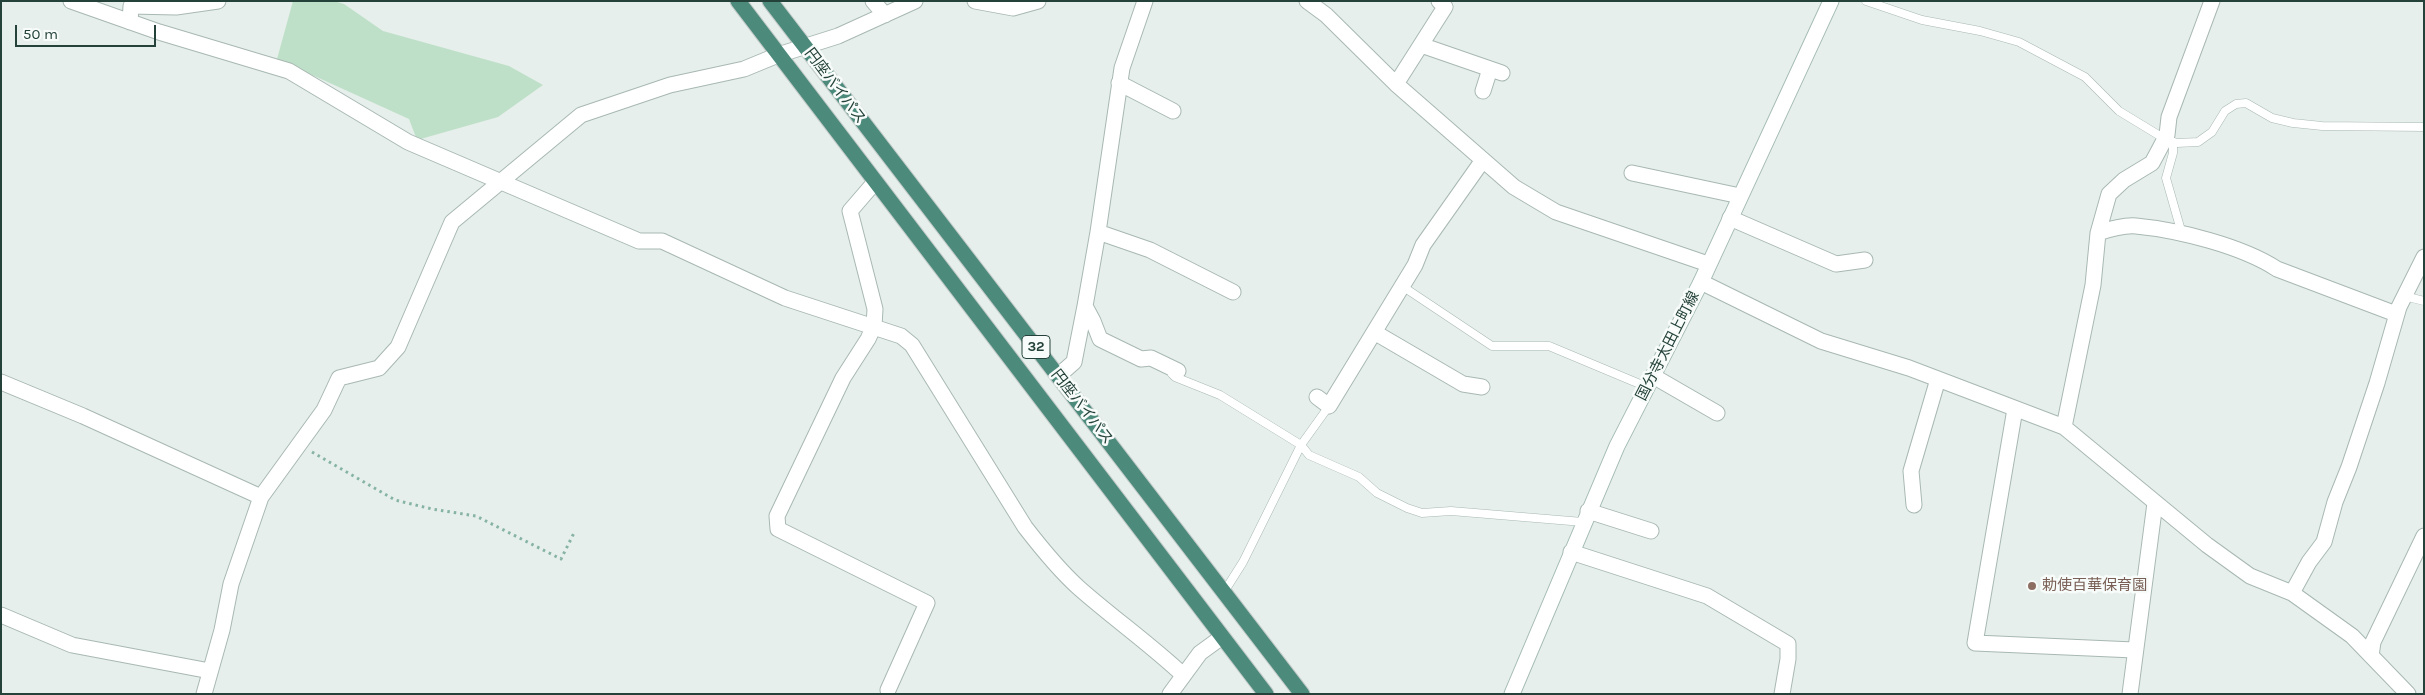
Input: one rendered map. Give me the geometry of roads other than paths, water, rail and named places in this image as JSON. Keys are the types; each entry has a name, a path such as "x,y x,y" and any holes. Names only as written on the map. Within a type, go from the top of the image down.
{"highway":[{"name":"円座バイパス","path":"738,1 1266,694"},
{"name":"円座バイパス","path":"770,1 1302,694"}],"street":[{"path":"71,1 130,22 289,71 408,142 639,241 662,241 785,298 901,336 912,345 1041,548 1079,588 1150,645 1183,676"},
{"path":"130,22 131,6 176,7 218,1"},
{"path":"873,1 885,15"},
{"path":"204,694 222,630 231,584 261,497 324,410 339,378 379,368 398,347 452,222 582,115 670,85 744,69 778,54 838,36 915,1"},
{"path":"975,1 1013,8 1038,1"},
{"path":"1058,376 1074,362 1098,232 1119,83 1122,68 1145,1"},
{"path":"1307,1 1326,15 1396,84 1514,187 1556,212 1708,264"},
{"path":"1396,84 1445,7 1440,1"},
{"name":"国分寺太田上町線","path":"1512,694 1617,446 1700,282 1831,1"},
{"path":"2064,427 2093,285 2098,233 2109,194 2124,180 2152,163 2169,140 2169,116 2212,1"},
{"path":"1421,45 1496,71 1484,92"},
{"path":"1119,83 1173,111"},
{"path":"1323,401 1374,332 1415,266 1423,245 1483,160"},
{"path":"1632,173 1740,196"},
{"path":"875,182 850,211 875,309 874,326 843,378 777,516 778,529 927,603 888,690"},
{"path":"1730,218 1836,264 1864,260"},
{"path":"2098,233 2112,228 2135,226 2226,246 2262,260 2277,269 2396,314"},
{"path":"1098,232 1150,250 1233,292"},
{"path":"2292,593 2309,562 2324,542 2334,502 2349,467 2396,314 2424,257"},
{"path":"1700,282 1821,341 1910,368 2015,410 2064,427 2155,503 2250,576 2292,593 2352,636 2408,694"},
{"path":"1084,306 1094,321 1100,339 1141,359 1152,358 1172,368"},
{"path":"1374,332 1463,384 1482,387"},
{"path":"1914,505 1910,471 1938,379"},
{"path":"1650,381 1717,413"},
{"path":"1,382 83,416 261,497"},
{"path":"2015,410 1975,643 2134,650"},
{"path":"2130,694 2134,650 2155,503"},
{"path":"1586,516 1651,531"},
{"path":"2371,656 2373,642 2424,536"},
{"path":"1571,552 1708,596 1788,644 1788,659 1782,694"},
{"path":"1,616 72,645 210,671"},
{"path":"1172,693 1200,654 1222,637"}],"lane":[{"path":"1866,1 1922,20 2018,42 2084,77 2119,112 2169,140 2198,142 2212,132 2225,111 2236,104 2246,103 2272,118 2293,124 2424,127"},
{"path":"2169,140 2174,153 2166,178 2182,235"},
{"path":"1402,286 1492,346 1549,346 1650,381"},
{"path":"2404,296 2424,301"},
{"path":"1172,368 1175,377 1220,395 1301,445 1309,455 1359,477 1377,493 1408,508 1422,513 1451,511 1586,516"},
{"path":"1224,592 1243,562 1323,401"}],"place":[{"name":"勅使百華保育園","path":"2032,586"}]}
